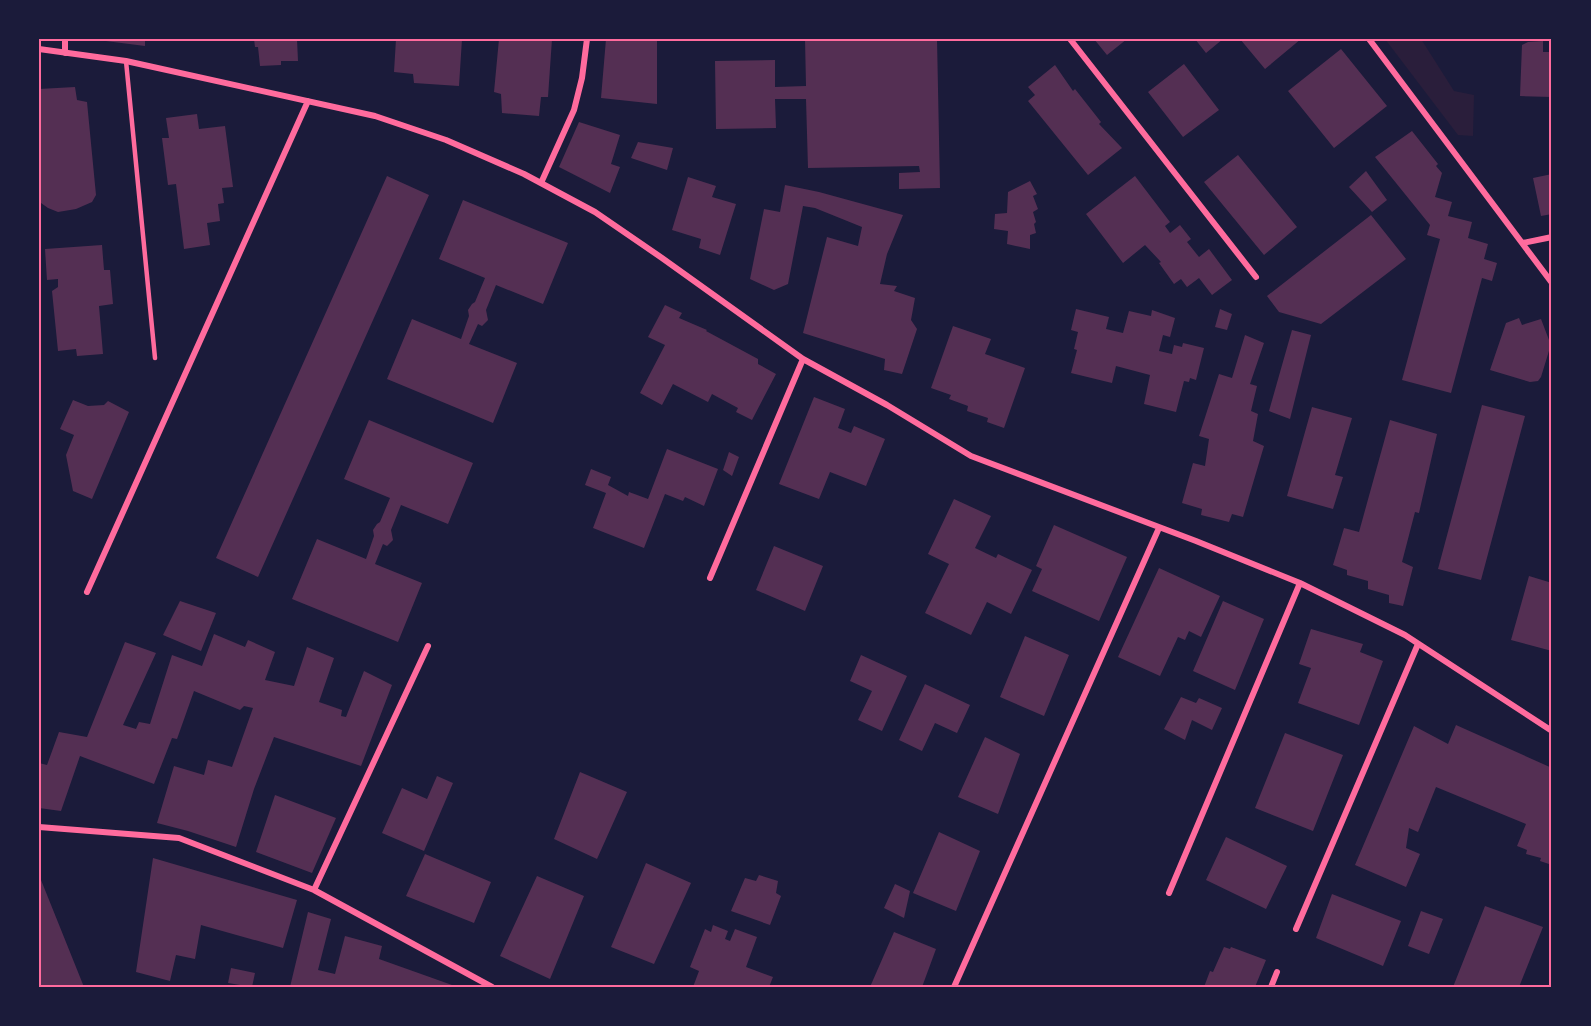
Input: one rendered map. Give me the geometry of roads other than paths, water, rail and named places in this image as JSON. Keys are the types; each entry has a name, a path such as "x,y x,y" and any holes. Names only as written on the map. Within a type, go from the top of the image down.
{"street":[{"path":"65,39 65,52"},
{"path":"541,183 574,110 582,78 587,39"},
{"path":"1070,39 1256,277"},
{"path":"1369,39 1552,283"},
{"path":"39,49 126,61 308,101 375,116 446,140 541,183 595,212 803,358 971,456 1300,583 1405,635 1552,731"},
{"path":"87,592 308,101"},
{"path":"1523,243 1552,237"},
{"path":"710,578 803,358"},
{"path":"954,987 1159,528"},
{"path":"1169,893 1300,583"},
{"path":"1296,928 1418,644"},
{"path":"314,890 428,646"},
{"path":"39,827 179,838 314,890 492,987"},
{"path":"1270,987 1276,972"}],"lane":[{"path":"126,61 155,358"}]}
